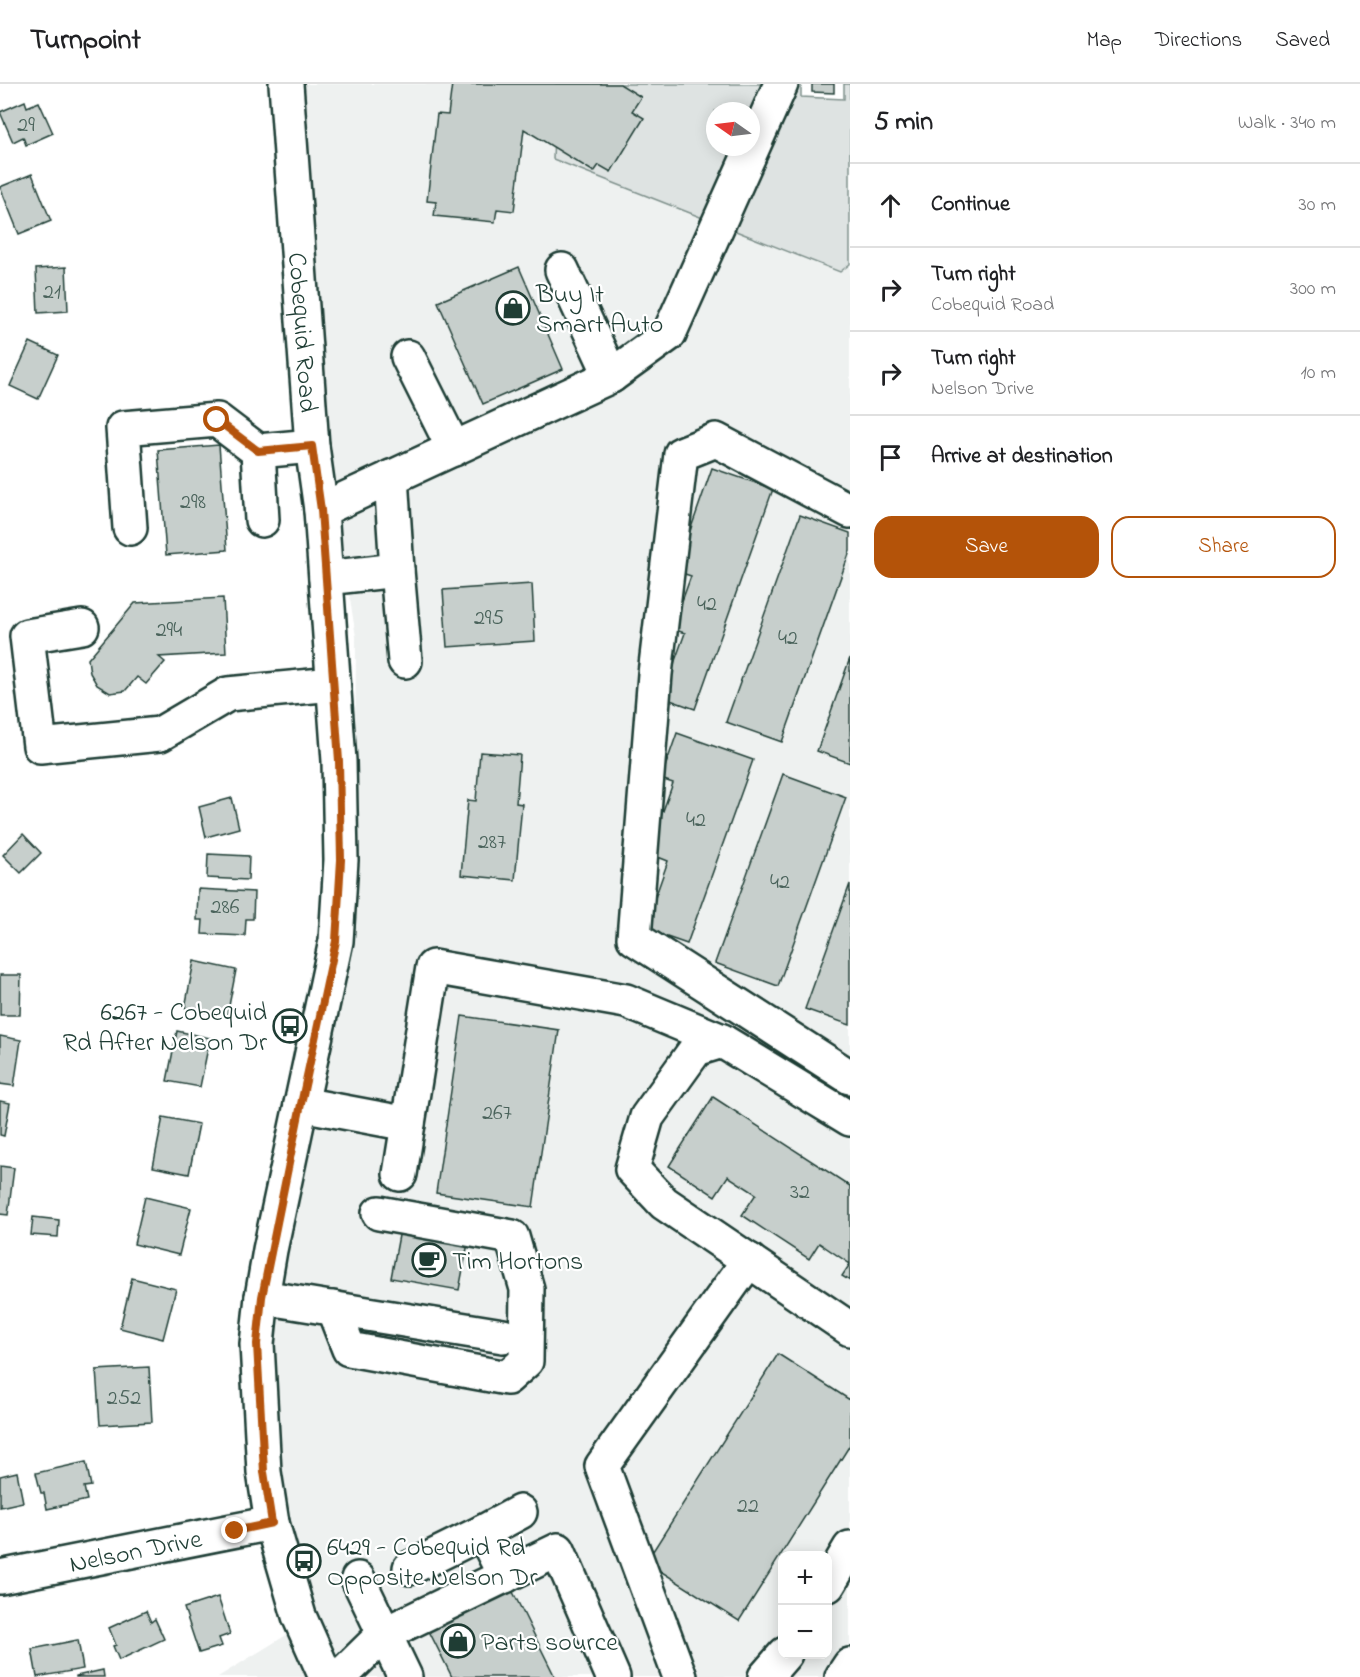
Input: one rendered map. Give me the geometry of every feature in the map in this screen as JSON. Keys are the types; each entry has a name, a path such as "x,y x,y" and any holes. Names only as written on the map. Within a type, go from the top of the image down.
{"main road":[{"name":"Cobequid Road","path":"286,84 312,446 321,510 339,761 341,860 336,941 262,1297 257,1344 264,1472 272,1523 300,1616 326,1677"},
{"path":"321,510 611,376 669,334 781,84"},
{"path":"562,270 611,376"},
{"path":"408,357 454,449"},
{"path":"130,528 123,428 217,420 258,451 312,446"},
{"path":"850,511 716,440 681,454 655,674 634,938 850,1077"},
{"path":"258,451 262,520"},
{"path":"391,477 405,661"},
{"path":"326,578 397,570"},
{"path":"82,627 27,636 40,746 160,734 228,694 333,684"},
{"path":"399,1174 433,967 626,1001 722,1041 850,1119"},
{"path":"722,1041 696,1049 647,1117 632,1169 664,1203 850,1329"},
{"path":"301,1104 408,1124"},
{"path":"333,1308 349,1350 507,1378 526,1361 527,1289 512,1237 379,1213"},
{"path":"680,1677 602,1466 748,1260"},
{"path":"262,1297 503,1336"},
{"path":"410,1568 520,1512"},
{"name":"Nelson Drive","path":"0,1577 272,1523"},
{"path":"483,1532 505,1576"},
{"path":"832,1578 850,1548"},
{"path":"340,1677 384,1634 558,1550 613,1677"},
{"path":"358,1579 405,1677"},
{"path":"765,1677 781,1659"},
{"path":"842,1677 850,1665"}],"shaded area":[{"path":"288,84 556,84 839,272 850,264 850,1677 218,1677 314,1618 271,1506 265,1349 354,911 356,637 310,345"},
{"path":"556,84 801,84 801,97 844,99 844,84 850,84 850,264 840,272 553,159"}],"building":[{"path":"452,84 620,84 641,97 632,111 644,118 611,172 599,165 594,172 524,129 514,211 497,209 495,222 434,216 436,202 427,201 437,114 448,115"},
{"path":"812,84 834,84 834,93 812,92"},
{"path":"25,101 27,107 39,102 53,133 26,145 23,137 13,142 0,112"},
{"path":"32,174 51,221 19,234 0,187"},
{"path":"66,267 68,311 38,313 36,269"},
{"path":"519,267 563,369 483,404 438,302"},
{"path":"30,342 58,355 38,399 10,386"},
{"path":"219,445 227,550 166,555 158,450"},
{"path":"712,468 773,489 695,709 662,697 685,633 672,629 691,576 676,571"},
{"path":"800,515 850,533 850,551 782,742 726,722"},
{"path":"532,584 535,641 447,647 443,590"},
{"path":"223,598 226,653 159,657 165,662 146,684 137,677 125,691 110,693 97,685 90,673 88,659 135,603"},
{"path":"850,658 850,763 817,751"},
{"path":"677,733 753,760 687,944 644,929 668,861 648,853 673,783 661,779"},
{"path":"480,752 520,755 516,803 522,804 515,880 461,875 468,800 476,801"},
{"path":"783,774 846,797 778,986 715,963"},
{"path":"232,798 239,828 206,837 199,807"},
{"path":"23,834 41,853 21,873 3,855"},
{"path":"208,854 249,856 248,880 207,878"},
{"path":"850,884 850,1025 805,1009"},
{"path":"198,889 254,892 253,919 246,919 245,936 202,934 203,920 197,920"},
{"path":"194,961 236,970 227,1016 185,1008"},
{"path":"0,975 21,975 20,1015 0,1015"},
{"path":"462,1016 559,1030 533,1207 436,1193"},
{"path":"177,1031 210,1038 200,1087 167,1081"},
{"path":"0,1036 21,1040 14,1086 0,1084"},
{"path":"713,1097 850,1186 850,1264 819,1243 809,1259 742,1215 756,1194 728,1176 715,1196 669,1166"},
{"path":"0,1101 10,1103 4,1136 0,1135"},
{"path":"163,1117 199,1124 189,1174 153,1167"},
{"path":"0,1166 14,1168 8,1215 0,1214"},
{"path":"145,1197 191,1208 179,1255 134,1244"},
{"path":"33,1217 59,1220 58,1237 31,1235"},
{"name":"Tim Hortons","path":"400,1230 468,1243 459,1290 391,1278"},
{"path":"850,1264 850,1281 842,1276"},
{"path":"132,1278 176,1289 163,1339 120,1328"},
{"path":"778,1354 850,1400 850,1445 783,1551 778,1551 778,1559 739,1621 646,1562"},
{"path":"149,1367 152,1422 100,1425 96,1370"},
{"path":"86,1462 91,1486 84,1487 87,1500 47,1509 44,1493 41,1493 36,1473"},
{"path":"17,1472 23,1502 0,1507 0,1476"},
{"path":"511,1588 555,1677 452,1677 428,1629"},
{"path":"218,1597 230,1634 219,1638 222,1646 199,1653 184,1608"},
{"path":"146,1611 151,1622 155,1619 164,1639 119,1660 109,1628"},
{"path":"78,1640 83,1669 37,1677 32,1649"},
{"path":"103,1670 104,1677 76,1677 76,1676"}],"place":[{"name":"Buy It Smart Auto","path":"513,308"},
{"name":"6267 - Cobequid Rd After Nelson Dr","path":"290,1026"},
{"name":"Tim Hortons","path":"429,1260"},
{"name":"6429 - Cobequid Rd Opposite Nelson Dr","path":"304,1561"},
{"name":"Parts source","path":"458,1641"}],"route":[{"path":"217,420 258,451 312,446 321,510 339,761 341,860 336,941 270,1250 257,1344 264,1472 272,1523 235,1531"}]}
